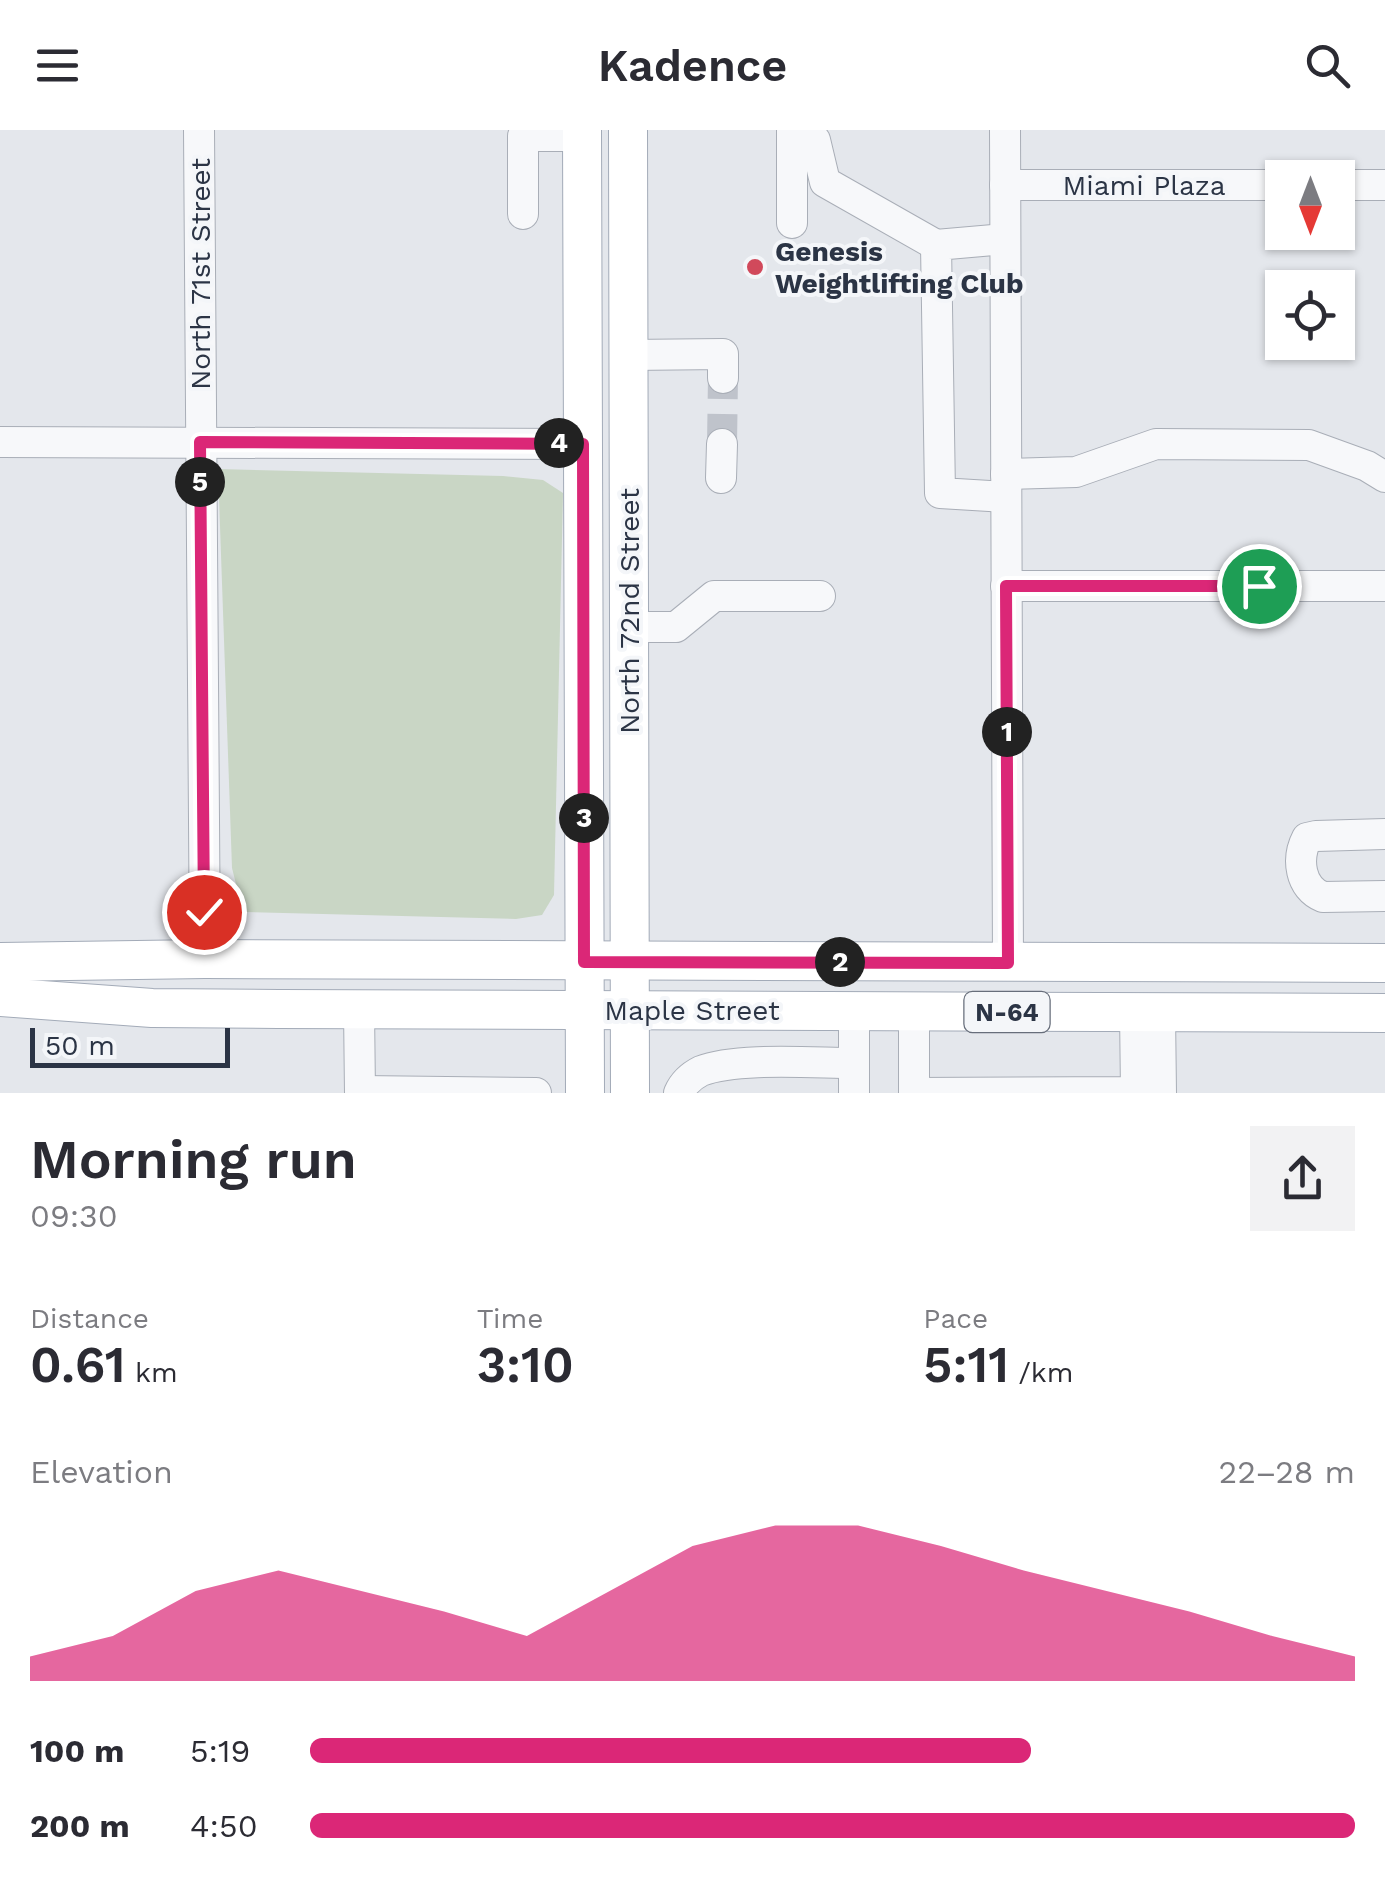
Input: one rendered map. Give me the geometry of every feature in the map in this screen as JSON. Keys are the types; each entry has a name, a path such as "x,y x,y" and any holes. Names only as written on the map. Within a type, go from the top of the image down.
{"main road":[{"name":"North 72nd Street","path":"628,130 630,1093"},
{"name":"North 72nd Street","path":"582,133 585,1093"},
{"name":"Maple Street","path":"0,962 205,959 1385,963"},
{"name":"Maple Street","path":"0,997 152,1008 1385,1013"}],"street":[{"name":"North 71st Street","path":"199,130 205,959"},
{"path":"792,130 792,223"},
{"path":"804,130 815,140 825,182 936,245 1005,239"},
{"path":"1005,130 1008,963"},
{"path":"522,214 523,133 582,133"},
{"name":"Miami Plaza","path":"1005,185 1265,185"},
{"path":"1355,185 1385,185"},
{"path":"936,245 940,493 1006,486 1076,472 1156,444 1308,445 1368,466 1385,477"},
{"path":"628,356 723,354 723,378"},
{"path":"0,442 583,444"},
{"path":"722,444 722,478"},
{"path":"1006,586 1385,586"},
{"path":"630,628 676,626 714,596 820,596"},
{"path":"1385,834 1316,836 1307,838 1302,850 1303,880 1314,893 1323,897 1385,896"},
{"path":"360,1009 361,1092 536,1093"},
{"path":"679,1093 693,1075 705,1069 754,1064 854,1078 854,1011"},
{"path":"914,1012 914,1092 1136,1092 1148,1013"},
{"path":"1148,1013 1161,1093"}],"green space":[{"path":"218,469 503,476 543,480 563,493 554,895 542,915 516,919 243,912 232,868"}],"tunnel":[{"path":"722,444 723,378"}],"place":[{"name":"Genesis Weightlifting Club","path":"755,267"}],"route":[{"path":"204,912 200,442 583,444 584,962 1008,963 1006,586 1259,586"}]}
